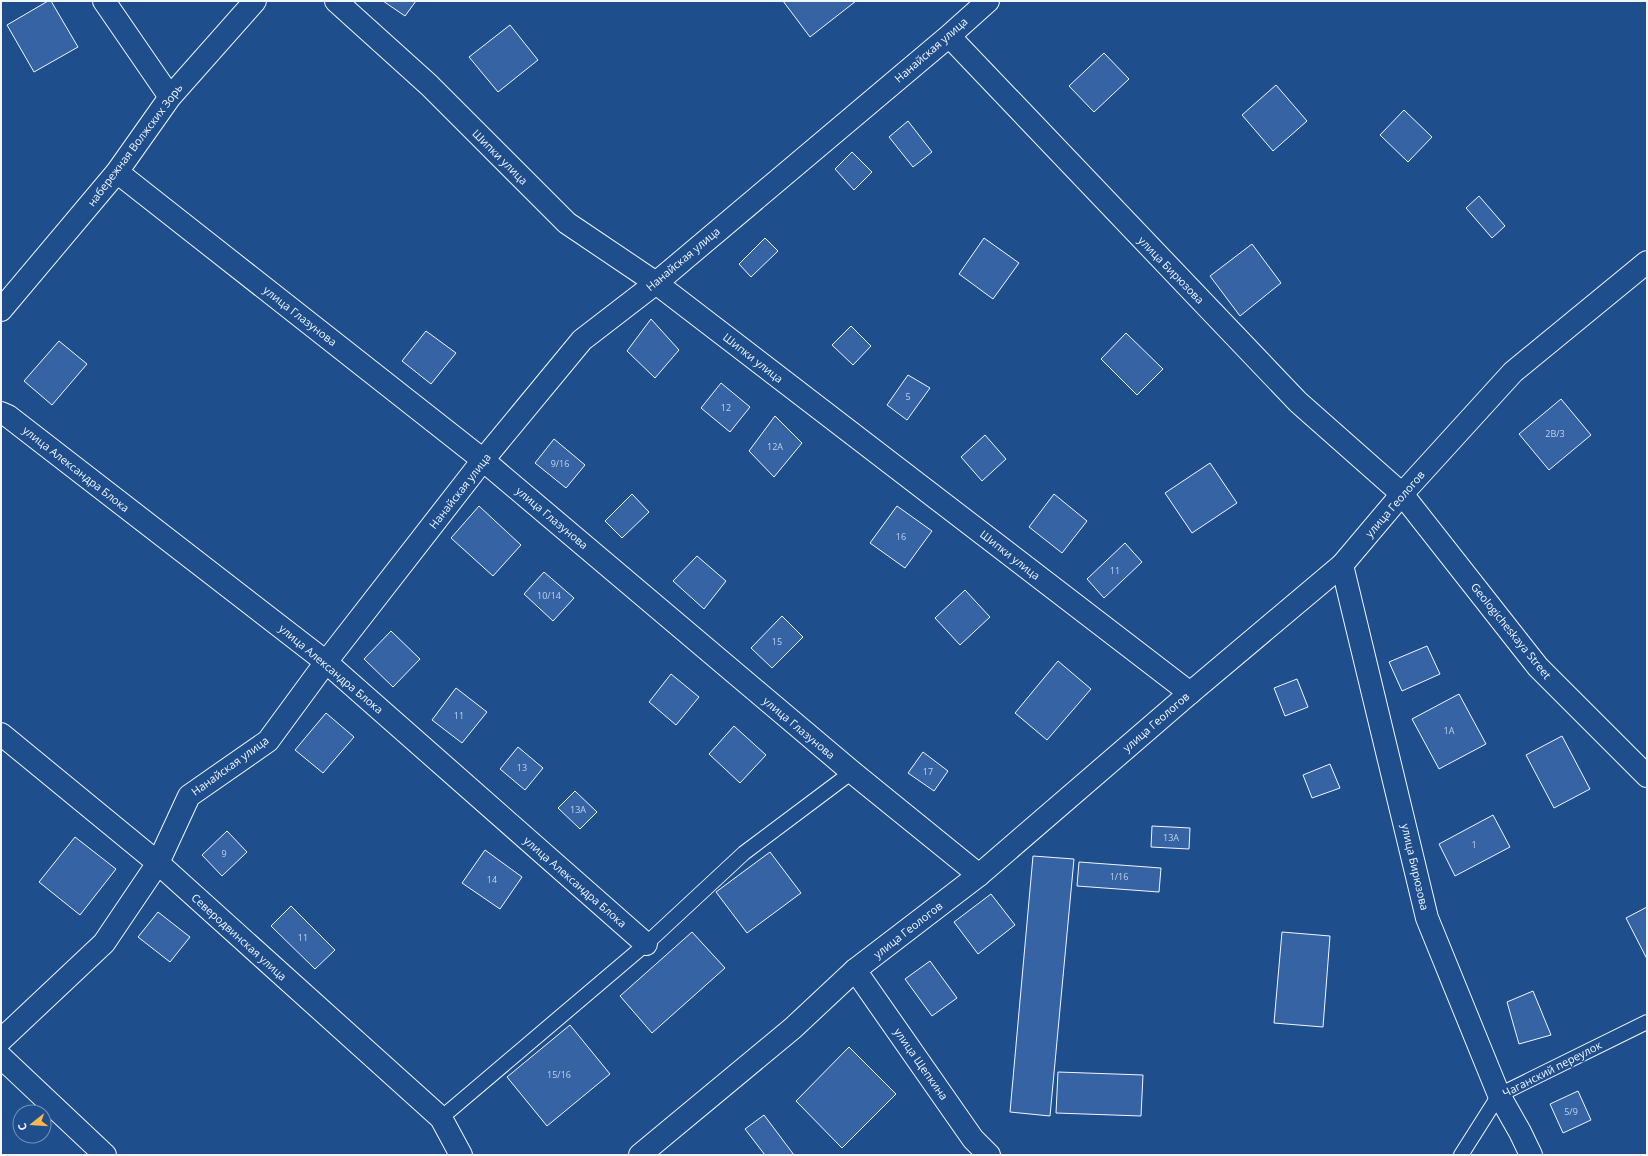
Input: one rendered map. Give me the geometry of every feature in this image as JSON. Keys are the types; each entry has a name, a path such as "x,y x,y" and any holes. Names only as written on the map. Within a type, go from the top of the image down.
{"street":[{"path":"104,1 170,97"},
{"name":"набережная Волжских Зорь","path":"1,310 117,172 170,97 255,1"},
{"name":"Шипки улица","path":"336,1 429,85 567,223 656,283 1190,693"},
{"name":"Нанайская улица","path":"1,1040 104,943 158,863 189,796 268,741 326,662 484,460 582,340 656,283 949,36 988,1"},
{"name":"улица Бирюзова","path":"949,36 1298,402 1402,494"},
{"name":"улица Глазунова","path":"117,172 484,460 852,772 979,875"},
{"name":"улица Геологов","path":"640,1155 793,1028 855,970 979,875 1190,693 1342,565 1402,494 1514,372 1647,262"},
{"name":"улица Александра Блока","path":"1,412 326,662 646,944"},
{"name":"Geologicheskaya Street","path":"1402,494 1538,667 1647,776"},
{"name":"улица Бирюзова","path":"1342,565 1427,918 1499,1095 1531,1155"},
{"name":"Северодвинская улица","path":"1,734 158,863 441,1118 461,1155"},
{"name":"улица Щепкина","path":"855,970 973,1139 989,1155"},
{"path":"1,1057 105,1155"}],"lane":[{"path":"441,1118 646,944 744,853 852,772"},
{"name":"Чаганский переулок","path":"1461,1155 1499,1095 1647,1022"}],"building":[{"path":"48,1 51,1 78,47 34,72 7,25"},
{"path":"383,1 416,1 405,16"},
{"path":"783,1 856,1 810,37"},
{"path":"510,25 538,60 498,92 469,57"},
{"path":"1104,53 1129,79 1094,112 1069,86"},
{"path":"1276,85 1307,121 1273,151 1242,115"},
{"path":"1404,110 1432,137 1408,162 1380,135"},
{"path":"908,121 932,152 913,167 889,137"},
{"path":"852,152 872,172 854,190 835,169"},
{"path":"1479,196 1505,226 1492,238 1466,208"},
{"path":"765,238 778,251 751,277 739,264"},
{"path":"984,238 1019,263 993,299 959,274"},
{"path":"1252,244 1281,283 1240,316 1210,276"},
{"path":"651,319 679,350 655,378 627,351"},
{"path":"851,326 871,346 853,365 832,345"},
{"path":"426,331 456,353 431,384 402,361"},
{"path":"1126,333 1163,369 1137,395 1101,359"},
{"path":"59,341 87,364 52,405 24,381"},
{"path":"908,375 930,388 907,420 887,405"},
{"path":"721,383 750,407 730,432 701,408"},
{"path":"1561,399 1591,435 1549,470 1519,434"},
{"path":"775,416 802,443 774,477 749,451"},
{"path":"985,435 1006,459 982,481 961,457"},
{"path":"554,439 585,465 566,488 535,463"},
{"path":"1210,463 1237,503 1192,533 1165,493"},
{"path":"632,494 649,512 622,538 605,521"},
{"path":"1054,494 1087,521 1062,553 1029,527"},
{"path":"479,506 521,545 493,576 451,538"},
{"path":"897,506 932,531 905,568 870,543"},
{"path":"1125,543 1142,562 1104,598 1087,579"},
{"path":"697,556 726,581 704,609 673,581"},
{"path":"544,572 574,598 553,621 524,594"},
{"path":"965,590 990,617 960,645 935,618"},
{"path":"782,616 803,637 772,668 751,648"},
{"path":"391,631 420,659 393,687 364,659"},
{"path":"1427,646 1440,674 1402,691 1389,662"},
{"path":"1058,661 1091,689 1047,740 1015,713"},
{"path":"671,674 699,697 676,725 649,702"},
{"path":"1297,679 1308,707 1285,716 1274,688"},
{"path":"456,688 487,712 462,743 432,720"},
{"path":"1459,694 1486,744 1439,769 1412,719"},
{"path":"326,713 354,737 323,773 295,750"},
{"path":"734,726 766,755 740,783 709,754"},
{"path":"1562,736 1590,789 1554,808 1526,755"},
{"path":"518,747 543,768 525,790 500,769"},
{"path":"923,752 948,771 934,791 908,773"},
{"path":"1330,764 1340,788 1312,798 1303,775"},
{"path":"575,791 597,812 580,829 558,808"},
{"path":"1493,815 1510,847 1455,876 1439,844"},
{"path":"1152,826 1190,828 1189,849 1151,847"},
{"path":"227,831 247,852 222,876 202,855"},
{"path":"75,837 116,869 80,915 39,882"},
{"path":"485,850 522,877 500,909 462,883"},
{"path":"770,852 801,893 747,933 716,892"},
{"path":"1033,856 1074,859 1050,1116 1010,1112"},
{"path":"1079,862 1161,868 1159,892 1077,886"},
{"path":"991,894 1015,925 978,954 954,922"},
{"path":"291,906 335,950 315,969 271,926"},
{"path":"1647,907 1647,959 1626,918"},
{"path":"158,912 190,937 170,962 138,937"},
{"path":"692,932 725,968 652,1033 620,996"},
{"path":"1282,932 1330,936 1323,1027 1274,1023"},
{"path":"930,961 957,998 932,1016 905,979"},
{"path":"1533,991 1551,1035 1519,1044 1507,1002"},
{"path":"570,1025 610,1074 547,1126 507,1077"},
{"path":"849,1047 896,1094 842,1148 796,1101"},
{"path":"1058,1072 1143,1075 1141,1116 1056,1113"},
{"path":"1578,1091 1591,1120 1563,1133 1550,1104"},
{"path":"764,1115 794,1155 765,1155 745,1129"}]}
